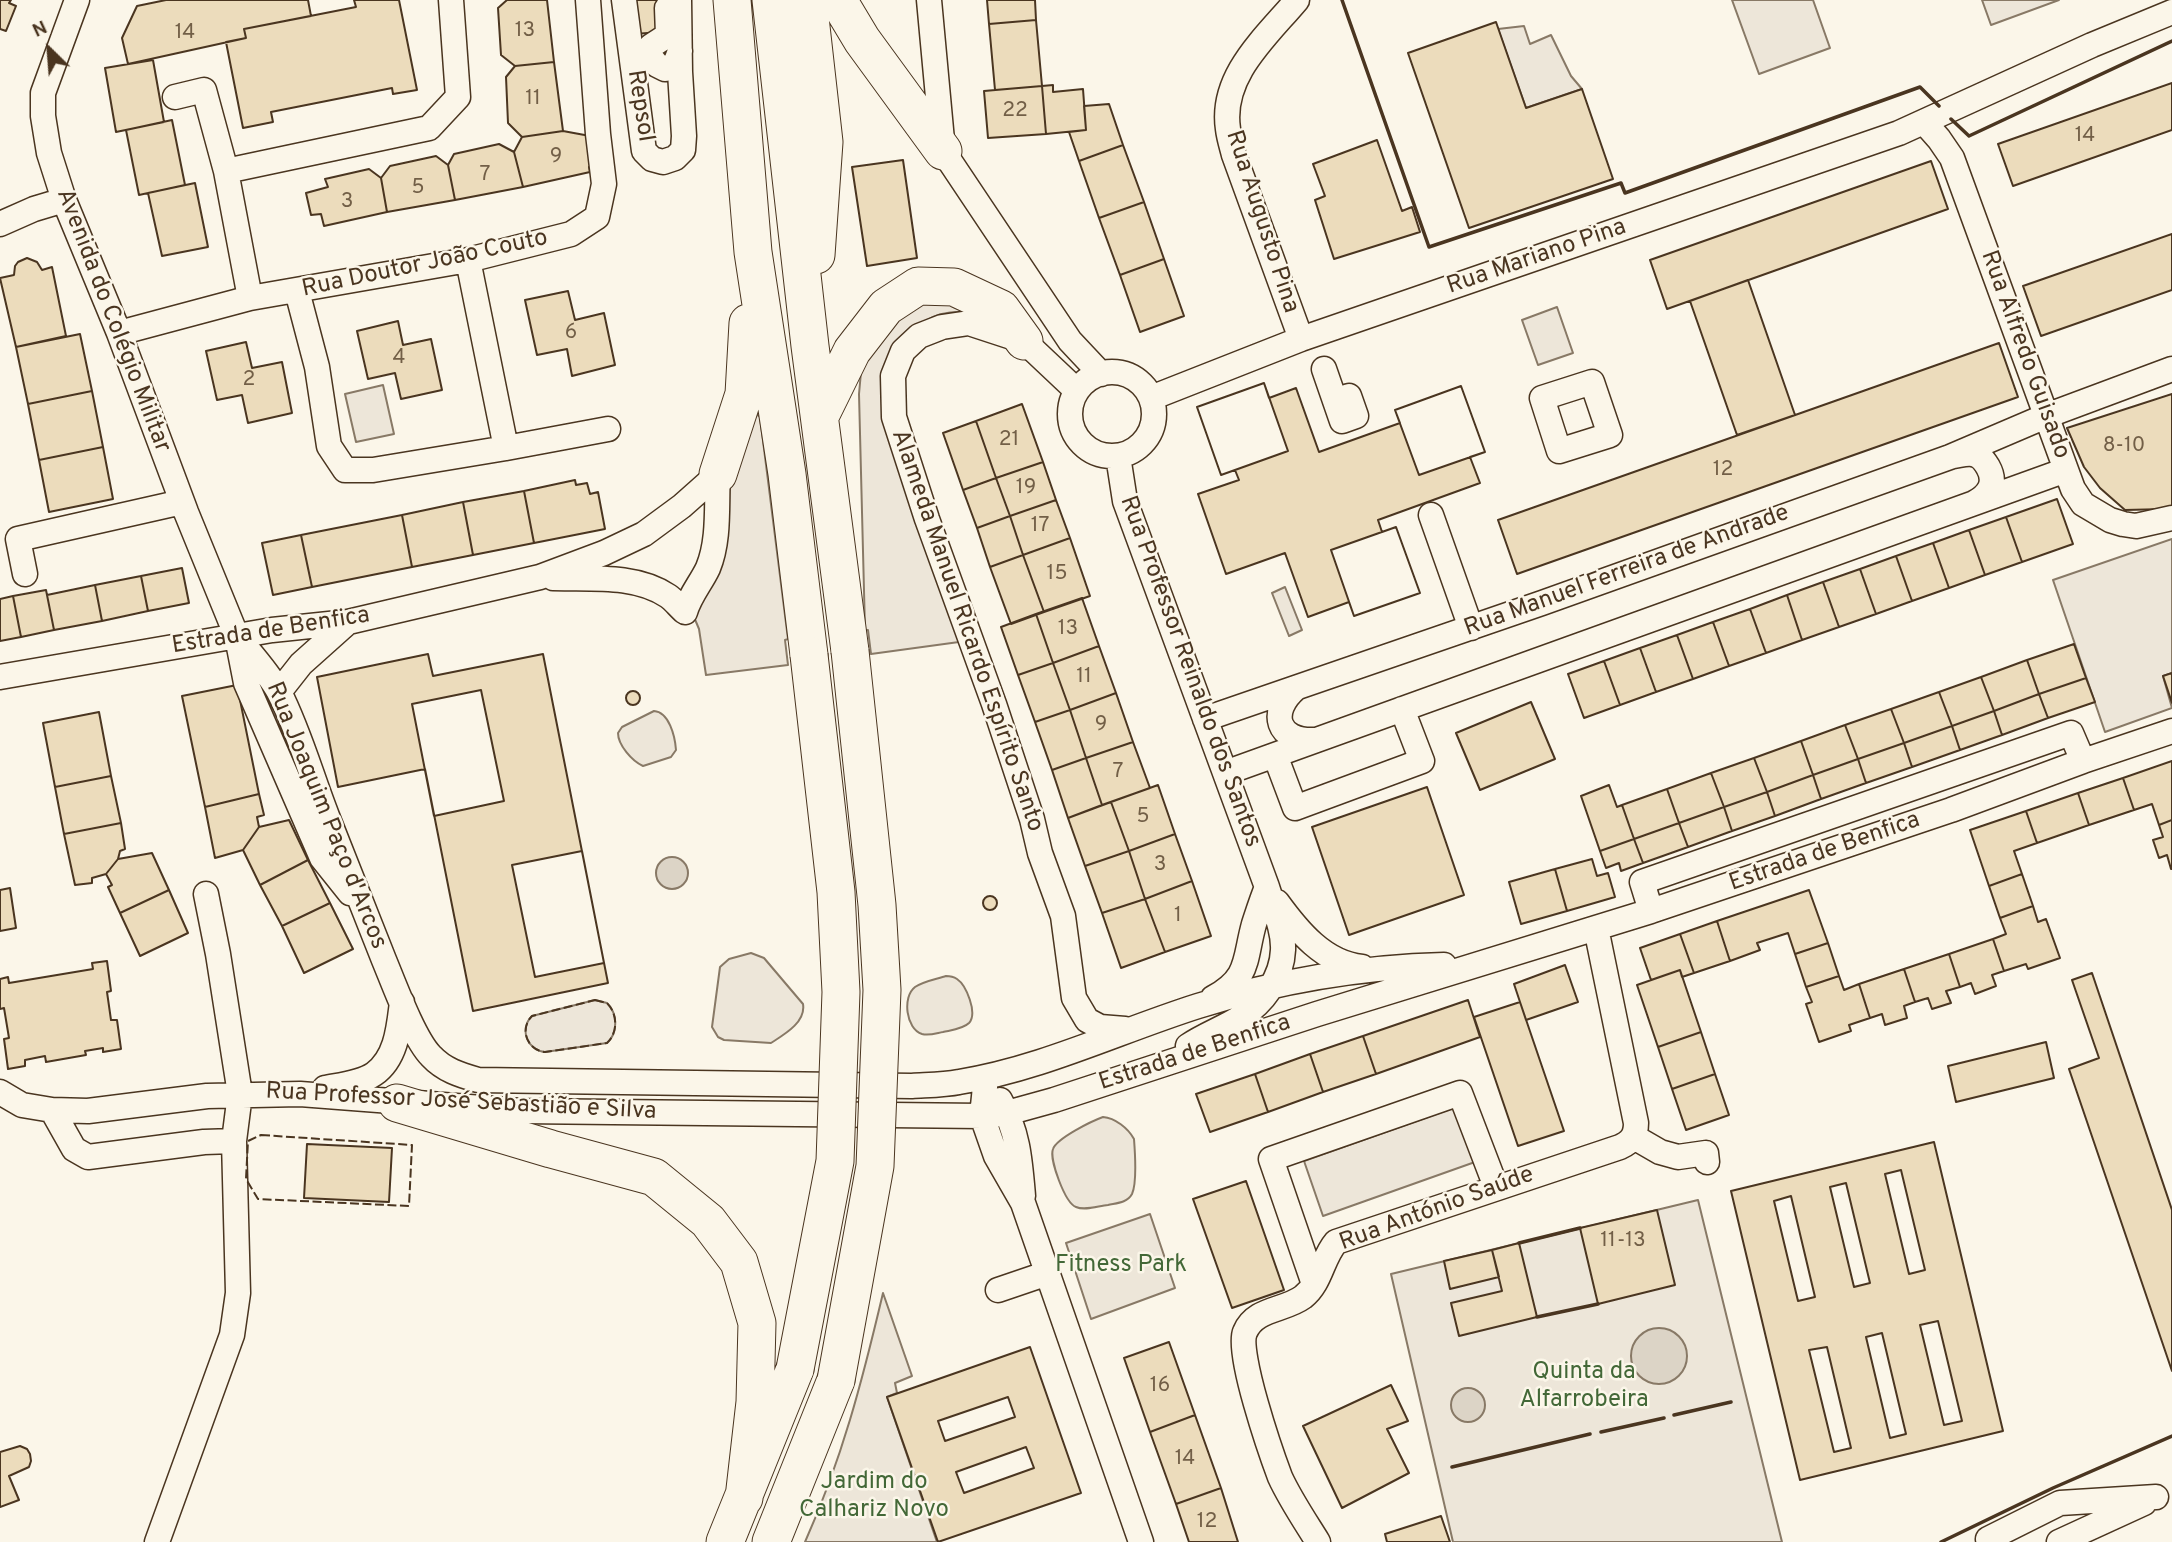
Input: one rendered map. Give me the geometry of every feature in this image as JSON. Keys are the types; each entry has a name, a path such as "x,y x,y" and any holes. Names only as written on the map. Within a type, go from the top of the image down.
{"highway":[{"path":"725,1542 795,1369 835,1161 841,992 836,892 809,655 787,474 753,252 732,0"},
{"path":"771,0 810,346 850,651 877,905 882,990 875,1166 836,1380 771,1542"},
{"path":"808,0 824,142 810,346"},
{"path":"838,0 862,40 943,151"},
{"path":"718,474 744,394 753,252"},
{"path":"820,416 852,351 886,307 918,286 954,287 1001,309 1024,341"},
{"path":"397,1102 654,1177 708,1221 740,1262 757,1323 755,1402 744,1498"}],"street":[{"name":"Avenida do Colégio Militar","path":"77,0 43,93 43,116 49,153 64,200 119,333 182,502 237,637"},
{"path":"226,171 429,128 458,97 451,0"},
{"name":"Rua Doutor João Couto","path":"119,333 250,298 467,260 571,234 597,217 604,184 588,0"},
{"name":"Repsol","path":"624,0 644,151 652,159 663,162 675,158 683,150 679,0"},
{"name":"Repsol","path":"667,0 668,35 651,46 649,55 657,65 665,69 675,65 680,51"},
{"path":"929,0 943,151 1070,341 1101,374"},
{"name":"Rua Augusto Pina","path":"1297,0 1237,76 1227,113 1234,155 1301,339"},
{"name":"Rua Mariano Pina","path":"1151,398 1301,339 1899,133 2092,45 2172,12"},
{"path":"175,97 204,90 226,171 250,298"},
{"name":"Rua Alfredo Guisado","path":"1924,122 1940,139 1952,158 2073,489 2083,504 2110,520 2136,526 2172,517"},
{"path":"0,224 34,209 64,200"},
{"path":"467,260 506,447"},
{"path":"298,291 317,367 329,446 345,470 373,470 608,429"},
{"name":"Alameda Manuel Ricardo Espírito Santo","path":"1077,391 1024,341 969,323 942,327 919,336 903,351 893,376 894,417 1063,916 1074,998 1087,1020 1100,1027 1132,1029"},
{"path":"1324,369 1335,401"},
{"name":"Rua Manuel Ferreira de Andrade","path":"1205,719 1471,628 1950,457 2046,416 2172,369"},
{"path":"1116,372 1130,376 1143,385 1151,398 1154,417 1149,435 1136,449 1118,456 1099,454 1082,444 1072,428 1070,409 1077,391 1087,380 1101,374 1116,372"},
{"path":"1950,457 1976,455 1984,460 1990,470 1993,484 1989,492 1967,506"},
{"name":"Rua Professor Reinaldo dos Santos","path":"1118,456 1125,501 1280,926 1283,951 1271,986"},
{"path":"1225,773 2066,470"},
{"name":"Estrada de Benfica","path":"0,677 272,630 348,622 540,577 604,553 644,534 682,506 718,474"},
{"name":"Estrada de Benfica","path":"540,577 620,580 649,586 669,597 685,612 688,601 707,569 713,550 718,474"},
{"path":"25,574 19,539 182,502"},
{"path":"1431,515 1471,628"},
{"path":"279,692 300,664 348,622"},
{"path":"237,637 247,683 322,858 362,907"},
{"name":"Rua Joaquim Paço d'Arcos","path":"237,637 279,692 362,907 402,1002"},
{"path":"1296,688 1280,706 1282,726 1287,734 1294,738 1315,740"},
{"path":"1275,755 1295,808 1422,761 1402,709"},
{"path":"1651,911 1642,882 2071,733 2082,761"},
{"name":"Estrada de Benfica","path":"912,1116 982,1116 1007,1113 1055,1100 1474,964 1651,911 1939,814 2082,761 2166,737"},
{"path":"1199,1006 1235,982 1244,969 1267,887"},
{"name":"Rua Professor Reinaldo dos Santos","path":"1267,887 1290,921 1314,946 1328,956 1354,966 1380,968"},
{"path":"157,1542 232,1335 238,1293 234,1141 240,1094 206,894"},
{"path":"1596,928 1636,1124 1634,1137 1660,1152 1678,1157 1706,1153 1707,1162"},
{"name":"Estrada de Benfica","path":"912,1086 957,1083 1008,1072 1199,1006 1271,986 1380,968 1474,964"},
{"path":"1163,1063 1199,1039 1239,1019 1261,1000 1271,986"},
{"path":"300,1094 355,1082 374,1074 386,1062 393,1046 398,1033 402,1002"},
{"name":"Rua Professor José Sebastião e Silva","path":"402,1002 429,1055 444,1068 478,1080 912,1086"},
{"path":"986,1077 1007,1113 1019,1148 1023,1203"},
{"path":"986,1077 982,1116 996,1156 1023,1203 1142,1542"},
{"name":"Rua Professor José Sebastião e Silva","path":"0,1092 22,1105 52,1110 88,1111 207,1096 300,1094 521,1111 912,1116"},
{"path":"1314,1284 1272,1159 1460,1093 1496,1187"},
{"path":"52,1110 74,1149 88,1157 204,1142 234,1141"},
{"name":"Rua António Saúde","path":"1318,1542 1281,1478 1244,1360 1242,1339 1252,1320 1301,1298 1314,1284 1336,1242 1620,1147 1634,1137"},
{"path":"998,1290 1048,1273"},
{"path":"1989,1542 1987,1539 2060,1503 2164,1494"},
{"path":"2059,1542 2164,1494"}],"green space":[{"path":"1732,0 1813,0 1830,48 1759,74"},
{"path":"1982,0 2059,0 1991,25"},
{"path":"1524,26 1530,44 1551,35 1571,76 1582,89 1526,108 1498,29"},
{"path":"921,304 961,304 968,312 940,314 930,318 913,332 889,364 959,642 871,654 868,630 865,630 859,394 861,372 874,334"},
{"path":"1557,307 1573,353 1538,365 1522,320"},
{"path":"383,385 394,434 356,442 345,394"},
{"path":"755,413 760,417 788,639 785,640 788,665 706,675 699,629 694,617 726,497"},
{"path":"2172,539 2172,673 2163,676 2172,708 2105,732 2053,580"},
{"path":"1285,587 1302,630 1289,636 1272,593"},
{"path":"654,711 667,720 673,732 676,750 671,757 643,766 626,752 618,733 622,727"},
{"path":"751,953 764,958 803,1004 798,1022 771,1043 724,1040 718,1037 712,1027 720,967 729,959"},
{"path":"946,976 957,979 964,987 972,1006 969,1023 961,1028 922,1034 909,1020 908,998 915,987"},
{"path":"595,1000 607,1003 615,1018 615,1029 607,1043 545,1052 530,1043 526,1027 532,1016"},
{"path":"1456,1107 1475,1162 1323,1216 1304,1161"},
{"path":"1103,1117 1121,1124 1134,1139 1134,1189 1130,1197 1122,1202 1092,1208 1076,1207 1067,1198 1059,1180 1053,1162 1053,1149 1068,1135"},
{"name":"Quinta da Alfarrobeira","path":"1698,1200 1782,1542 1453,1542 1391,1274"},
{"name":"Fitness Park","path":"1150,1214 1175,1288 1091,1319 1066,1243"},
{"name":"Jardim do Calhariz Novo","path":"883,1293 912,1376 895,1383 897,1393 887,1397 937,1542 805,1542 830,1481 850,1420"}],"shaded area":[{"path":"672,857 683,862 688,873 683,884 672,889 661,884 656,873 661,862"},
{"path":"1659,1328 1670,1330 1679,1336 1685,1345 1685,1367 1679,1376 1670,1382 1659,1384 1648,1382 1639,1376 1633,1367 1631,1356 1633,1345 1639,1336 1648,1330"},
{"path":"1468,1388 1480,1393 1485,1405 1480,1417 1468,1422 1456,1417 1451,1405 1456,1393"}],"building":[{"path":"0,0 11,0 9,3 16,6 6,31 0,29"},
{"path":"166,0 308,0 311,16 244,29 246,38 128,64 122,38 137,6"},
{"path":"354,0 399,0 417,90 393,94 392,88 271,112 273,122 243,128 226,42 246,38 244,29 356,7"},
{"path":"507,0 547,0 554,62 515,66 501,55 498,8"},
{"path":"630,0 659,0 663,32 633,34"},
{"path":"987,0 1035,0 1036,20 989,24"},
{"path":"1036,20 1042,86 995,90 989,24"},
{"path":"1496,22 1526,108 1582,89 1613,179 1469,228 1408,53"},
{"path":"153,60 164,122 116,132 105,68"},
{"path":"554,62 563,131 522,137 508,123 506,77 515,66"},
{"path":"2172,83 2172,130 2013,186 1998,144"},
{"path":"1053,85 1053,92 1083,89 1086,130 1046,134 1042,86"},
{"path":"1042,86 1046,134 988,138 984,91"},
{"path":"1109,104 1123,145 1079,161 1069,132 1086,130 1084,106"},
{"path":"172,120 185,185 139,195 126,130"},
{"path":"563,131 590,136 598,164 589,167 590,172 523,187 514,152 522,137"},
{"path":"1377,140 1402,211 1412,207 1420,232 1334,259 1315,200 1325,196 1313,164"},
{"path":"499,144 514,152 523,187 455,200 448,165 454,154"},
{"path":"1123,145 1144,202 1099,218 1079,161"},
{"path":"436,156 448,165 455,200 387,212 381,178 390,166"},
{"path":"903,160 917,258 867,266 852,167"},
{"path":"1931,161 1948,209 1667,309 1650,260"},
{"path":"369,169 381,178 387,212 324,226 321,214 311,215 306,193 328,187 325,179"},
{"path":"195,183 208,247 162,256 148,193"},
{"path":"1144,202 1164,259 1120,275 1099,218"},
{"path":"2172,234 2172,290 2041,336 2023,286"},
{"path":"27,258 37,262 42,270 52,267 66,336 16,347 0,278 14,275 18,262"},
{"path":"1164,259 1184,316 1140,332 1120,275"},
{"path":"1748,280 1795,415 1737,435 1690,301"},
{"path":"568,291 575,320 604,313 615,365 572,376 567,349 537,355 525,300"},
{"path":"398,321 403,345 431,339 442,390 401,399 395,373 368,379 357,331"},
{"path":"80,334 92,391 28,404 16,347"},
{"path":"246,342 252,368 282,362 292,413 248,423 242,395 217,400 206,351"},
{"path":"1999,343 2018,397 1517,574 1498,520"},
{"path":"1264,383 1288,451 1221,475 1197,407"},
{"path":"1264,383 1269,398 1296,388 1319,452 1400,423 1395,410 1461,386 1485,452 1470,457 1480,483 1378,520 1382,532 1396,527 1420,593 1354,616 1349,602 1308,617 1285,553 1226,574 1198,494 1239,480 1235,470 1221,475 1197,407"},
{"path":"1461,386 1485,452 1419,475 1395,410"},
{"path":"92,391 103,447 39,460 28,404"},
{"path":"2172,394 2172,507 2125,510 2100,488 2084,467 2067,428"},
{"path":"1022,404 1043,462 996,478 976,421"},
{"path":"976,421 996,478 963,490 943,433"},
{"path":"103,447 113,499 49,512 39,460"},
{"path":"1043,462 1056,500 1010,516 996,478"},
{"path":"996,478 1010,516 977,528 963,490"},
{"path":"575,480 576,485 587,483 590,494 598,492 605,529 534,543 524,491"},
{"path":"524,491 534,543 473,555 463,502"},
{"path":"2057,499 2073,544 2022,562 2006,517"},
{"path":"1056,500 1070,538 1023,555 1010,516"},
{"path":"463,502 473,555 412,567 402,515"},
{"path":"402,515 412,567 312,587 301,535"},
{"path":"1010,516 1023,555 990,567 977,528"},
{"path":"2006,517 2022,562 1985,575 1969,530"},
{"path":"1396,527 1420,593 1354,616 1331,550"},
{"path":"1969,530 1985,575 1949,588 1933,543"},
{"path":"301,535 312,587 273,595 262,543"},
{"path":"1070,538 1090,596 1044,612 1023,555"},
{"path":"1933,543 1949,588 1912,601 1896,556"},
{"path":"1023,555 1044,612 1011,624 990,567"},
{"path":"1896,556 1912,601 1876,614 1860,569"},
{"path":"182,568 189,603 148,611 141,576"},
{"path":"1860,569 1876,614 1839,627 1823,582"},
{"path":"141,576 148,611 102,621 95,585"},
{"path":"1823,582 1839,627 1802,640 1787,595"},
{"path":"95,585 102,621 54,630 47,595"},
{"path":"46,590 54,630 21,637 13,596"},
{"path":"1787,595 1802,640 1766,653 1750,609"},
{"path":"13,596 21,637 0,641 0,599"},
{"path":"1082,598 1099,646 1053,663 1036,614"},
{"path":"1750,609 1766,653 1729,666 1713,622"},
{"path":"1036,614 1053,663 1018,675 1001,627"},
{"path":"1713,622 1729,666 1693,679 1677,635"},
{"path":"1677,635 1693,679 1656,692 1640,648"},
{"path":"2074,644 2086,678 2039,694 2027,660"},
{"path":"1099,646 1116,693 1070,710 1053,663"},
{"path":"1640,648 1656,692 1620,705 1604,661"},
{"path":"428,654 433,676 543,654 608,983 473,1011 425,769 338,787 317,677"},
{"path":"2027,660 2039,694 1994,711 1981,677"},
{"path":"1604,661 1620,705 1584,718 1568,674"},
{"path":"1053,663 1070,710 1035,722 1018,675"},
{"path":"2172,673 2172,703 2163,676"},
{"path":"1981,677 1994,711 1952,726 1939,692"},
{"path":"2086,678 2095,702 2048,718 2039,694"},
{"path":"237,685 259,794 205,807 182,696"},
{"path":"481,690 504,801 434,816 412,704"},
{"path":"633,691 638,693 638,703 633,705 628,703 626,698 628,693"},
{"path":"1939,692 1952,726 1904,743 1891,709"},
{"path":"1116,693 1133,742 1086,758 1070,710"},
{"path":"2039,694 2048,718 2002,735 1994,711"},
{"path":"1531,702 1555,759 1480,790 1456,733"},
{"path":"1891,709 1904,743 1858,759 1845,725"},
{"path":"1070,710 1086,758 1052,770 1035,722"},
{"path":"1994,711 2002,735 1960,750 1952,726"},
{"path":"99,712 111,776 55,787 43,723"},
{"path":"1845,725 1858,759 1813,775 1801,741"},
{"path":"1952,726 1960,750 1912,767 1904,743"},
{"path":"1801,741 1813,775 1767,792 1754,758"},
{"path":"1133,742 1150,788 1102,805 1086,758"},
{"path":"1904,743 1912,767 1866,783 1858,759"},
{"path":"1086,758 1102,805 1068,818 1052,770"},
{"path":"1754,758 1767,792 1724,807 1711,773"},
{"path":"1858,759 1866,783 1821,799 1813,775"},
{"path":"2172,761 2172,820 2159,825 2152,804 2134,810 2123,778"},
{"path":"1711,773 1724,807 1679,823 1667,789"},
{"path":"1813,775 1821,799 1775,816 1767,792"},
{"path":"111,776 121,823 64,834 55,787"},
{"path":"2123,778 2134,810 2089,825 2078,793"},
{"path":"1158,785 1175,834 1129,851 1111,802"},
{"path":"1609,785 1617,807 1622,805 1634,839 1600,851 1581,796"},
{"path":"1427,787 1464,895 1349,935 1312,827"},
{"path":"1667,789 1679,823 1634,839 1622,805"},
{"path":"1767,792 1775,816 1732,831 1724,807"},
{"path":"2078,793 2089,825 2037,843 2026,811"},
{"path":"259,794 264,815 257,817 259,827 243,850 215,858 205,807"},
{"path":"1111,802 1129,851 1085,866 1068,818"},
{"path":"1724,807 1732,831 1688,847 1679,823"},
{"path":"2026,811 2037,843 2014,851 2022,874 1989,886 1970,830"},
{"path":"289,820 308,860 260,885 243,850 259,827"},
{"path":"2172,820 2171,869 2167,855 2159,858 2153,840 2163,837 2159,825"},
{"path":"121,823 125,849 120,851 118,859 106,874 92,878 92,883 75,885 64,834"},
{"path":"1679,823 1688,847 1643,863 1634,839"},
{"path":"1175,834 1192,881 1145,899 1129,851"},
{"path":"1634,839 1643,863 1621,871 1619,863 1606,868 1600,851"},
{"path":"582,851 604,963 535,977 512,865"},
{"path":"1129,851 1145,899 1102,913 1085,866"},
{"path":"152,853 169,890 120,913 108,887 112,885 106,874 118,859"},
{"path":"1592,859 1597,876 1608,873 1615,897 1567,911 1555,869"},
{"path":"308,860 330,903 282,926 260,885"},
{"path":"1555,869 1567,911 1521,924 1509,882"},
{"path":"2022,874 2033,906 2000,918 1989,886"},
{"path":"1192,881 1211,936 1165,952 1145,899"},
{"path":"10,888 16,928 0,931 0,890"},
{"path":"169,890 188,933 140,956 120,913"},
{"path":"1809,890 1828,943 1795,954 1788,933 1757,943 1760,950 1730,961 1717,921"},
{"path":"990,896 995,898 995,908 990,910 985,908 983,903 985,898"},
{"path":"1145,899 1165,952 1121,968 1102,913"},
{"path":"330,903 353,949 304,973 282,926"},
{"path":"2033,906 2038,922 2046,919 2060,958 2028,969 2026,964 2004,971 1993,939 2006,934 2000,918"},
{"path":"1717,921 1730,961 1694,973 1680,934"},
{"path":"1680,934 1694,973 1682,977 1680,970 1651,980 1640,948"},
{"path":"1993,939 2004,971 1992,975 1996,986 1975,994 1971,983 1960,987 1949,954"},
{"path":"1828,943 1839,976 1806,987 1795,954"},
{"path":"1949,954 1960,987 1946,991 1951,1003 1932,1009 1928,998 1915,1002 1904,969"},
{"path":"107,961 111,1020 117,1020 121,1049 85,1051 86,1055 46,1062 45,1056 25,1060 25,1066 8,1069 4,1039 9,1038 4,1008 0,1009 0,979 8,977 9,983 93,969 92,963"},
{"path":"1565,965 1578,1002 1526,1020 1514,984"},
{"path":"1904,969 1915,1002 1904,1006 1907,1018 1885,1025 1882,1014 1870,1018 1859,984"},
{"path":"1680,970 1701,1032 1658,1047 1637,985"},
{"path":"2092,973 2172,1210 2172,1371 2069,1069 2099,1058 2072,980"},
{"path":"1839,976 1844,990 1859,984 1870,1018 1849,1025 1851,1031 1819,1042 1806,1004 1812,1002 1806,987"},
{"path":"1468,1000 1480,1037 1376,1074 1363,1036"},
{"path":"1520,1002 1564,1131 1518,1146 1474,1017"},
{"path":"1701,1032 1715,1074 1672,1089 1658,1047"},
{"path":"1363,1036 1376,1074 1323,1092 1310,1054"},
{"path":"2046,1042 2054,1078 1956,1102 1948,1066"},
{"path":"1310,1054 1323,1092 1268,1112 1255,1074"},
{"path":"1255,1074 1268,1112 1210,1132 1196,1094"},
{"path":"1715,1074 1729,1115 1686,1130 1672,1089"},
{"path":"1934,1142 2003,1431 1800,1480 1731,1191","holes":["1901,1170 1925,1270 1909,1274 1885,1174","1846,1183 1870,1283 1854,1287 1830,1187","1791,1196 1815,1297 1798,1301 1774,1201","1938,1321 1962,1421 1944,1425 1920,1325","1882,1333 1906,1434 1890,1438 1866,1337","1827,1347 1851,1448 1834,1452 1809,1350"]},
{"path":"307,1144 392,1148 389,1202 304,1198"},
{"path":"1246,1181 1284,1290 1232,1308 1193,1199"},
{"path":"1657,1210 1675,1285 1598,1304 1580,1228"},
{"path":"1519,1243 1537,1317 1459,1336 1451,1303 1502,1291 1492,1250"},
{"path":"1492,1250 1499,1277 1450,1289 1444,1261"},
{"path":"1169,1342 1195,1415 1150,1432 1124,1358"},
{"path":"1030,1347 1081,1493 938,1542 887,1397","holes":["1008,1397 1015,1417 945,1441 938,1421","1026,1447 1034,1468 964,1493 956,1472"]},
{"path":"1391,1385 1408,1421 1387,1429 1409,1473 1342,1508 1303,1426"},
{"path":"1195,1415 1221,1488 1176,1504 1150,1432"},
{"path":"20,1446 27,1449 31,1461 29,1467 9,1476 19,1500 0,1507 0,1452"},
{"path":"1221,1488 1238,1542 1189,1542 1176,1504"},
{"path":"1441,1516 1450,1542 1387,1542 1385,1534"}],"fence":[{"path":"595,1000 607,1003 615,1018 615,1029 607,1043 545,1052 530,1043 526,1027 532,1016 595,1000"},
{"path":"261,1135 412,1145 409,1206 258,1199 246,1179 248,1141 261,1135"}],"wall":[{"path":"1342,0 1429,247 1621,183 1625,193 1920,87 1939,106"},
{"path":"1951,119 1969,136 2172,41"},
{"path":"1519,1243 1580,1228"},
{"path":"1537,1317 1598,1304"},
{"path":"1674,1415 1731,1402"},
{"path":"1601,1432 1664,1418"},
{"path":"1452,1467 1590,1434"},
{"path":"1941,1542 2053,1488 2172,1436"}]}
